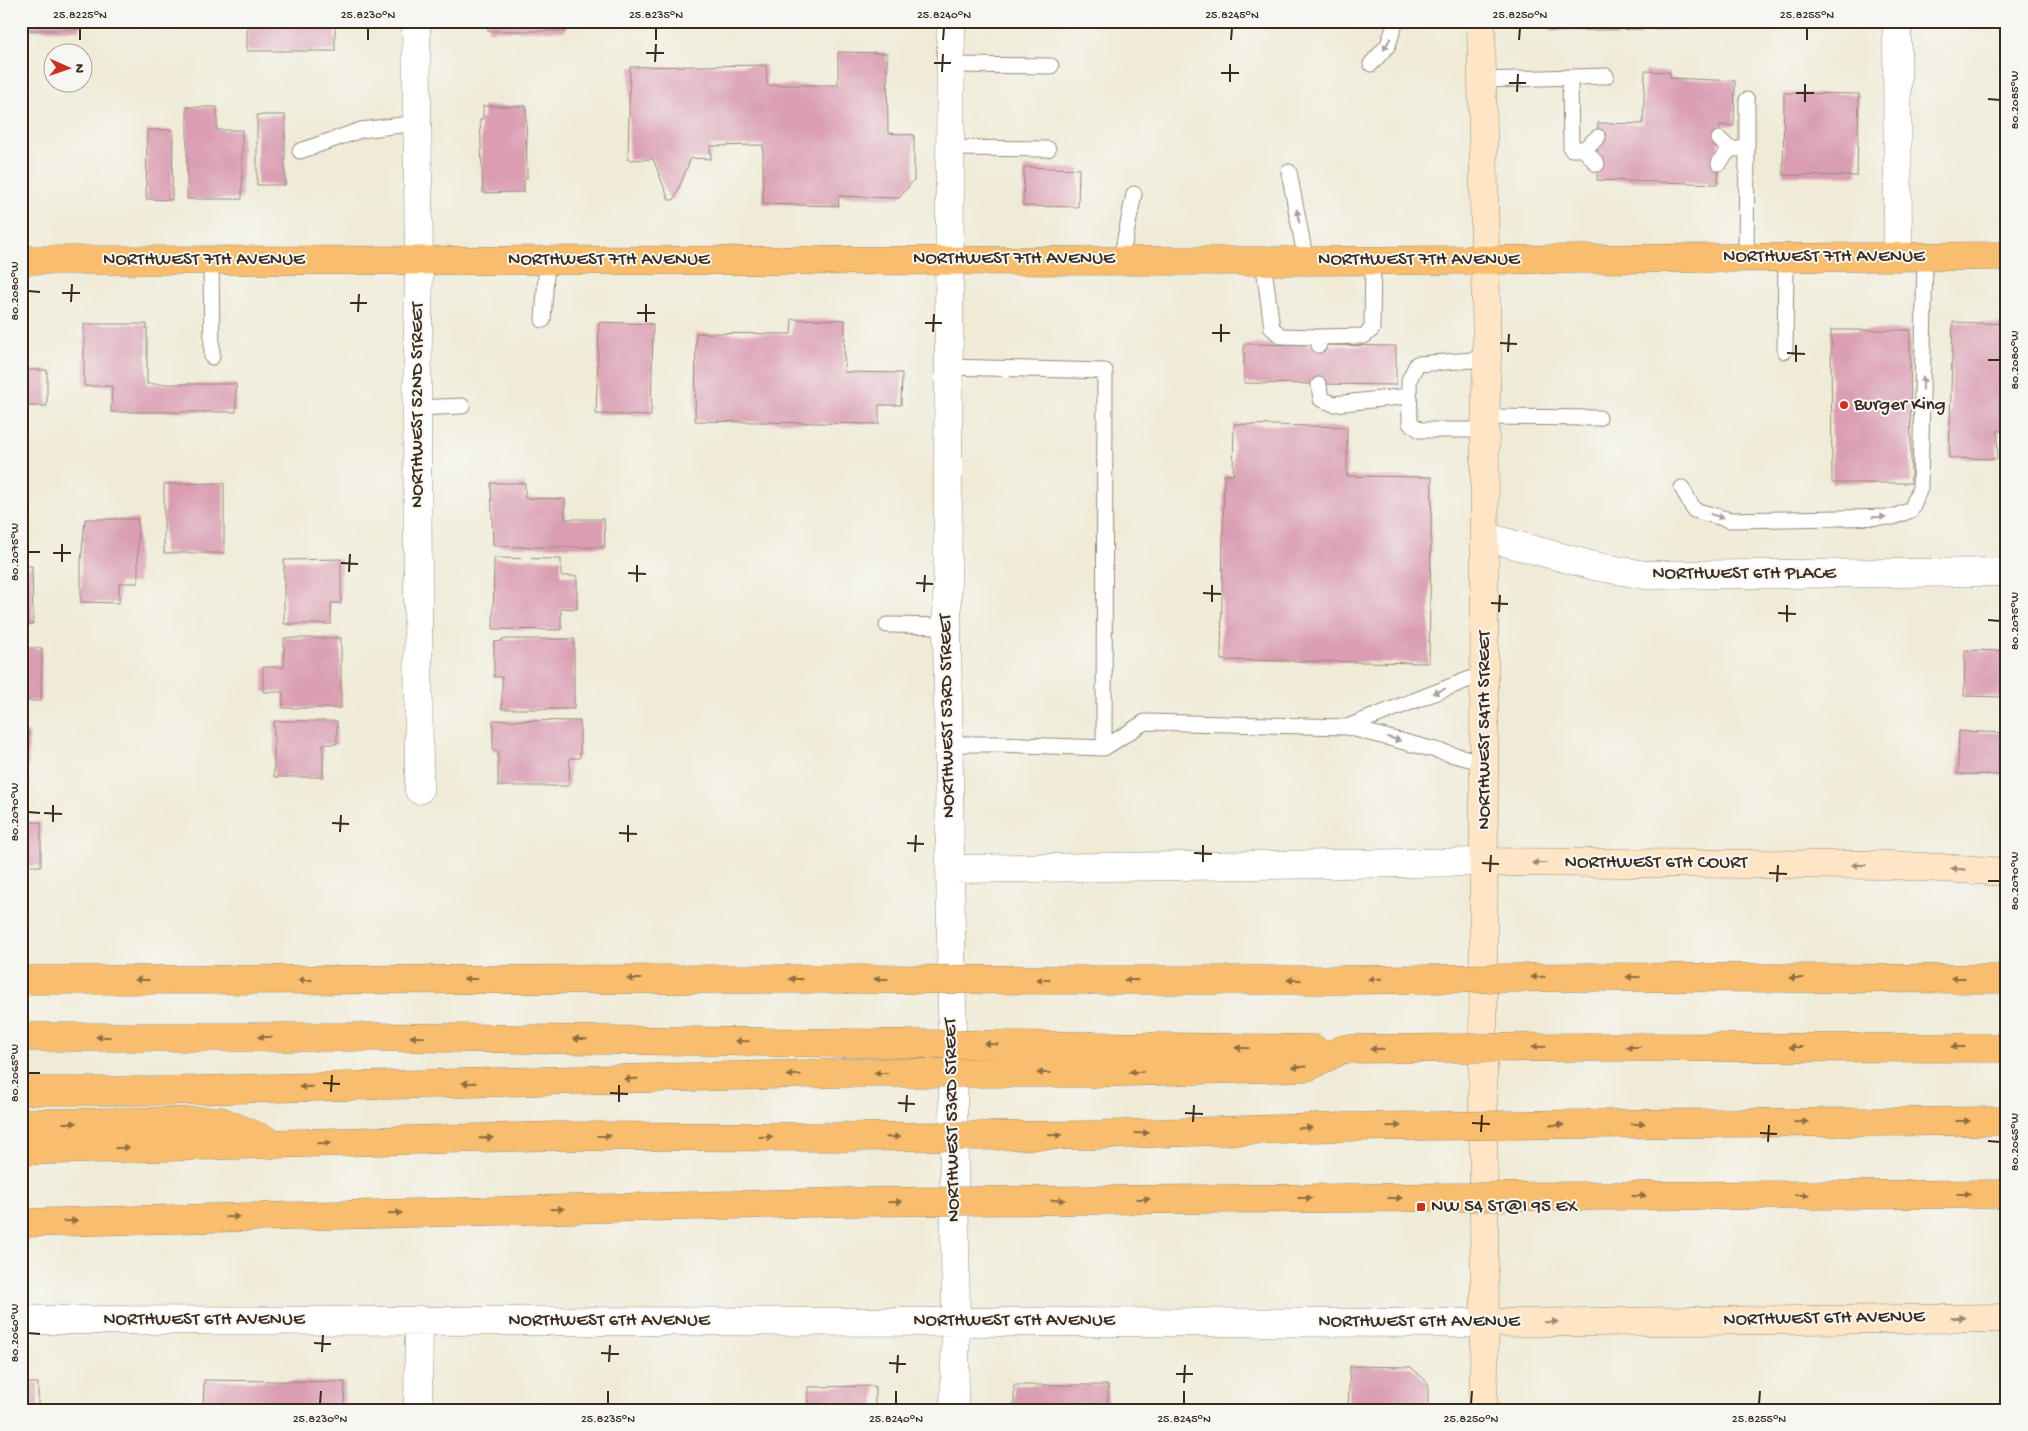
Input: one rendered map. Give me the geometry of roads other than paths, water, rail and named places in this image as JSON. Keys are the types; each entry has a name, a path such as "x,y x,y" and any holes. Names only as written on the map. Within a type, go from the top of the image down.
{"main road":[{"name":"NORTHWEST 54TH STREET","path":"1481,21 1487,359 1485,424 1483,1099 1485,1323 1483,1410"},
{"name":"NORTHWEST 7TH AVENUE","path":"21,260 1121,259 1306,261 2007,256"},
{"name":"NORTHWEST 6TH COURT","path":"1485,862 1890,865 2007,872"},
{"path":"21,980 845,978 1342,980 1586,977 2007,979"},
{"path":"21,1037 375,1037 1343,1049 1588,1047 2007,1048"},
{"path":"21,1091 162,1091 842,1073 1093,1073 1306,1066 1343,1049"},
{"path":"21,1123 221,1121 275,1144"},
{"path":"21,1150 555,1136 844,1137 1094,1135 1345,1127 2007,1121"},
{"path":"21,1222 846,1202 2007,1194"},
{"name":"NORTHWEST 6TH AVENUE","path":"1485,1323 2007,1318"}],"street":[{"name":"NORTHWEST 52ND STREET","path":"416,21 419,260 417,408 419,790"},
{"name":"NORTHWEST 53RD STREET","path":"951,21 947,626 956,1321 954,1410"},
{"path":"1897,21 1898,257"},
{"name":"NORTHWEST 6TH PLACE","path":"1486,537 1594,566 1646,575 2007,572"},
{"path":"950,869 1485,862"},
{"name":"NORTHWEST 6TH AVENUE","path":"21,1320 1485,1323"},
{"path":"418,1410 419,1320"}],"lane":[{"path":"1372,64 1388,45 1396,21"},
{"path":"951,65 1051,66"},
{"path":"1483,80 1606,76"},
{"path":"1570,78 1571,149 1584,149 1598,137"},
{"path":"1746,257 1747,100"},
{"path":"300,151 361,130 417,123"},
{"path":"1718,163 1725,144 1747,149"},
{"path":"951,148 1048,149"},
{"path":"1584,149 1597,164"},
{"path":"1289,172 1306,261"},
{"path":"1121,259 1134,194"},
{"path":"1682,488 1694,510 1730,520 1893,517 1911,510 1920,488 1925,257"},
{"path":"1784,351 1786,258"},
{"path":"210,260 212,357"},
{"path":"1263,260 1272,328 1281,336 1319,341 1364,336 1372,329 1373,260"},
{"path":"543,320 547,261"},
{"path":"1487,359 1417,364 1409,380 1410,423 1420,430 1485,424 1598,418"},
{"path":"949,367 1105,371 1104,748"},
{"path":"1319,384 1321,399 1334,404 1409,396"},
{"path":"417,408 462,406"},
{"path":"887,625 947,626"},
{"path":"1347,727 1485,673"},
{"path":"948,744 1104,748 1145,722 1347,727 1485,763"}],"place":[{"name":"Burger King","path":"1844,405"},
{"name":"NW 54 ST@I 95 EX","path":"1421,1207"}]}
